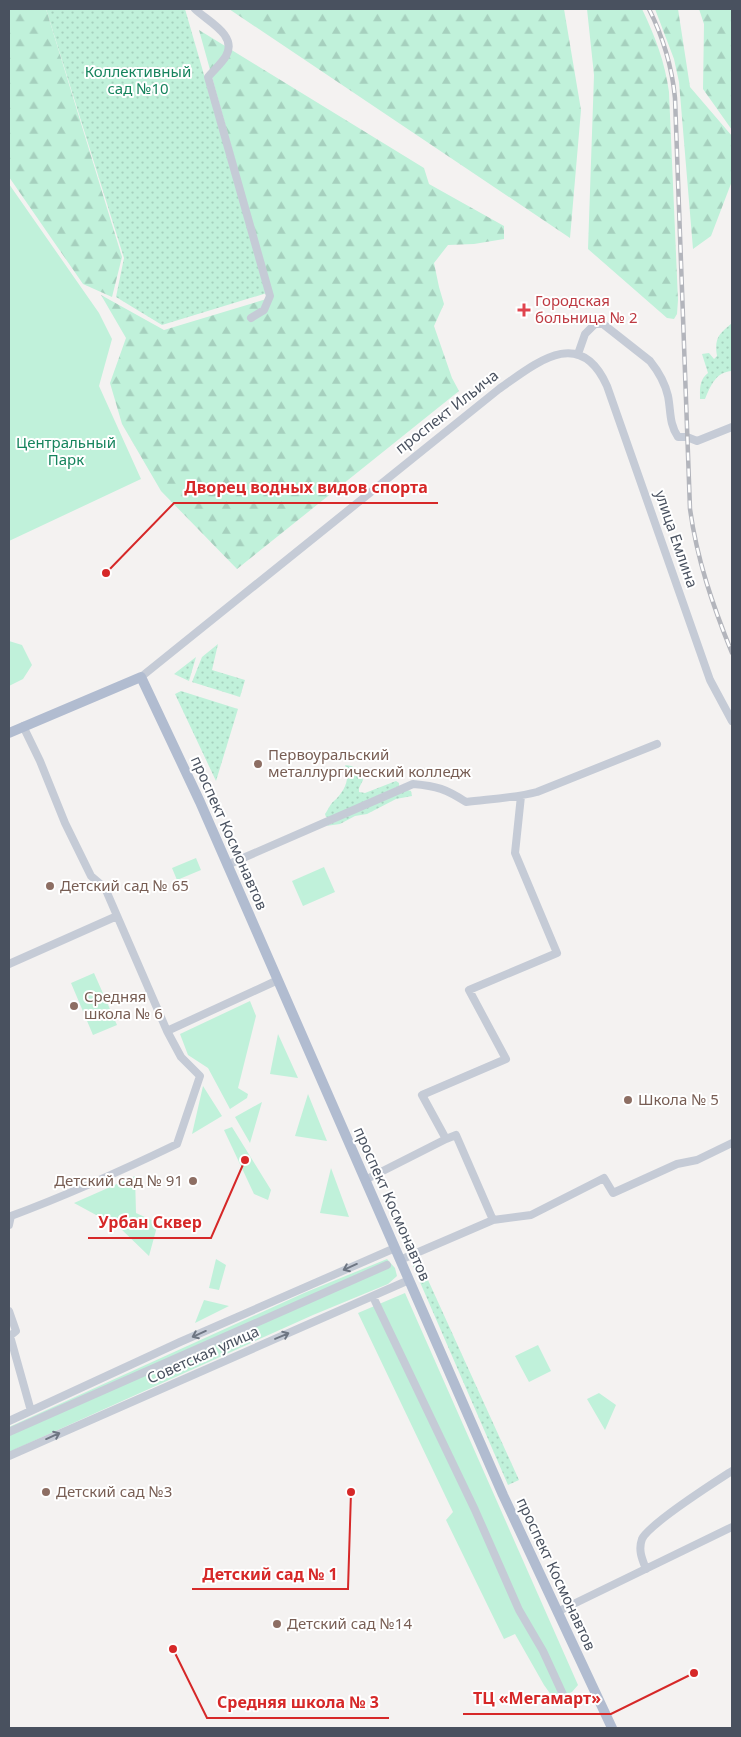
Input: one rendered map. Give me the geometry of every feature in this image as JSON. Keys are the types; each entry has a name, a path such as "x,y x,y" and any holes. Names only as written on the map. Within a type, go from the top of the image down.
{"main road":[{"name":"проспект Космонавтов","path":"141,677 174,746 278,980 503,1495 612,1728"},
{"name":"проспект Ильича","path":"9,733 141,677"}],"street":[{"path":"195,9 218,28 228,39 230,46 226,56 208,77 270,296 264,310 251,318"},
{"path":"578,354 585,334 595,324 603,324 650,361 656,368 668,394 671,424 678,437 687,437 698,442 732,427"},
{"name":"проспект Ильича","path":"141,677 500,389 547,357 562,353 578,354"},
{"name":"улица Емлина","path":"578,354 595,365 602,373 632,453 710,680 732,721"},
{"path":"9,1225 11,1216 61,1198 177,1144 200,1076 181,1057 167,1031 105,888 91,876 23,726"},
{"path":"227,865 413,784 448,790 466,802 521,796 537,792 657,744"},
{"path":"446,1139 422,1095 506,1059 470,990 556,953 515,853 521,796"},
{"path":"9,964 118,916"},
{"path":"167,1031 278,980"},
{"path":"365,1180 456,1135 493,1220"},
{"path":"400,1260 493,1220 531,1215 604,1178 614,1193 677,1164 697,1160 732,1143"},
{"name":"Советская улица","path":"9,1421 172,1346 395,1248"},
{"path":"9,1432 387,1265"},
{"name":"Советская улица","path":"9,1456 409,1280"},
{"path":"375,1301 475,1510 520,1610 543,1651 566,1701"},
{"path":"9,1311 16,1331 10,1336 31,1411"},
{"path":"646,1569 640,1551 642,1538 657,1523 732,1471"},
{"path":"557,1612 732,1527"}],"green space":[{"path":"9,9 46,9 122,257 112,297 83,284 9,177"},
{"name":"Коллективный сад №10","path":"46,9 185,9 267,293 162,325 116,297 124,258"},
{"path":"229,9 564,9 581,110 570,238"},
{"path":"587,9 642,9 662,60 669,92 678,300 677,314 674,319 667,318 588,249 594,75"},
{"path":"655,9 678,9 690,87 732,136 732,181 711,236 693,249 679,82 674,59"},
{"path":"699,9 732,9 732,130 703,89 704,24"},
{"path":"199,30 424,168 429,184 504,226 504,239 474,244 448,245 434,263 444,304 434,326 452,378 459,391 237,569 161,491 122,424 110,383 126,338 101,295 164,330 273,297"},
{"name":"Центральный Парк","path":"9,184 99,313 112,339 99,386 141,479 9,541"},
{"path":"732,323 732,371 718,377 712,384 705,399 700,399 700,388 708,373 702,354 709,353 714,359 717,356 717,341 724,330"},
{"path":"9,641 22,645 32,665 23,679 9,686"},
{"path":"218,644 212,670 245,680 240,697 192,682 202,657"},
{"path":"196,657 189,681 174,674"},
{"path":"181,691 238,709 216,781 175,694"},
{"path":"345,765 357,769 360,774 363,780 359,792 365,793 396,781 399,783 399,786 330,817 326,817 325,814 330,805 341,794 346,785 347,770"},
{"path":"404,789 411,791 412,796 396,799 367,814 355,816 340,824 326,826"},
{"path":"196,858 201,870 177,880 172,868"},
{"path":"324,867 335,892 303,906 292,881"},
{"path":"94,973 117,1025 93,1035 71,983"},
{"path":"250,1001 256,1016 238,1088 248,1094 247,1098 230,1109 208,1068 188,1055 180,1034"},
{"path":"278,1034 298,1078 270,1074"},
{"path":"203,1086 222,1116 192,1134"},
{"path":"308,1094 327,1141 295,1136"},
{"path":"262,1102 250,1143 235,1117"},
{"path":"232,1127 271,1190 268,1200 254,1194 224,1130"},
{"path":"331,1168 349,1217 320,1213"},
{"path":"135,1176 136,1213 158,1223 149,1256 120,1228 74,1203"},
{"path":"418,1258 519,1480 508,1485 413,1266 413,1261"},
{"path":"216,1259 226,1265 219,1290 209,1288"},
{"path":"387,1259 395,1268 397,1276 388,1284 313,1315 9,1452 9,1427 304,1293"},
{"path":"405,1293 578,1685 572,1692 554,1699 515,1634 504,1639 446,1520 453,1512 358,1313"},
{"path":"204,1300 229,1306 195,1323"},
{"path":"538,1345 551,1371 529,1382 515,1356"},
{"path":"599,1393 616,1405 605,1430 587,1399"}],"railway":[{"path":"649,9 659,30 666,52 675,98 690,509 706,583 732,653"}],"place":[{"name":"Городская больница № 2","path":"524,310"},
{"name":"Дворец водных видов спорта","path":"106,573"},
{"name":"Первоуральский металлургический колледж","path":"258,764"},
{"name":"Детский сад № 65","path":"50,886"},
{"name":"Средняя школа № 6","path":"74,1006"},
{"name":"Школа № 5","path":"628,1100"},
{"name":"Урбан Сквер","path":"245,1160"},
{"name":"Детский сад № 91","path":"193,1181"},
{"name":"Детский сад №3","path":"46,1492"},
{"name":"Детский сад № 1","path":"351,1492"},
{"name":"Детский сад №14","path":"277,1624"},
{"name":"Средняя школа № 3","path":"173,1649"},
{"name":"ТЦ «Мегамарт»","path":"694,1673"}]}
